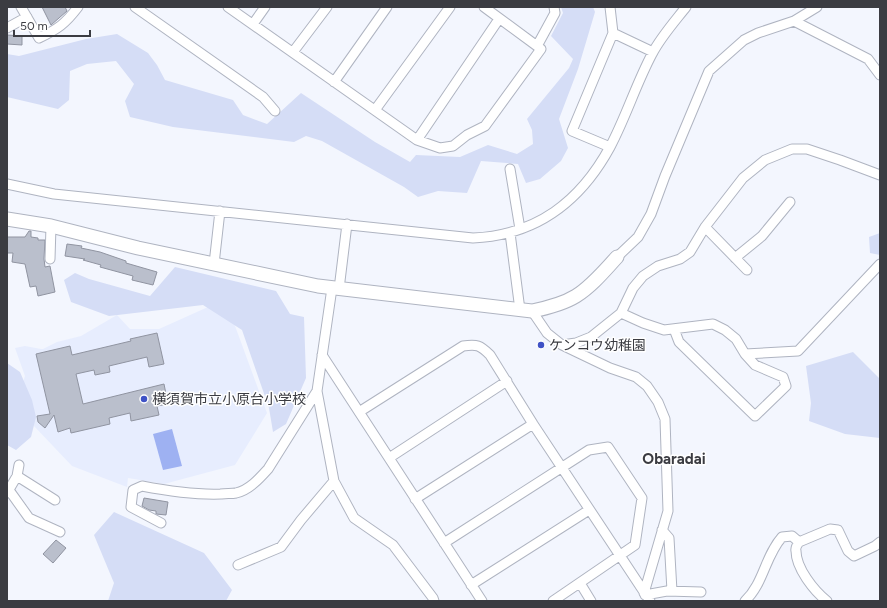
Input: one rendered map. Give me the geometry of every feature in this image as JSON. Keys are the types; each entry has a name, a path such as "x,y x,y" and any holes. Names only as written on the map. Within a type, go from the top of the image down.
{"street":[{"path":"21,7 39,38 54,31 67,22 78,7"},
{"path":"135,7 263,98 275,112"},
{"path":"228,7 417,140 440,148 453,146 468,135 486,126 541,49 484,7"},
{"path":"253,24 265,7"},
{"path":"293,52 327,7"},
{"path":"334,82 387,7"},
{"path":"375,110 450,7"},
{"path":"537,46 555,13 554,7"},
{"path":"610,7 614,32 572,131 610,147"},
{"path":"7,184 54,194 473,238 493,237 510,233 541,220 563,207 595,172 610,147 653,52 686,7"},
{"path":"7,219 51,226 138,248 336,289 526,310 551,307 576,296 596,280 638,237 651,214 665,176 709,71 744,40 758,33 794,20 817,7"},
{"path":"7,28 27,17"},
{"path":"417,140 500,19"},
{"path":"794,20 868,59 879,72"},
{"path":"614,32 653,52"},
{"path":"562,345 576,344 591,337 621,313 633,288 643,276 658,266 680,259 690,252 705,227 743,178 765,160 792,149 807,149 880,175"},
{"path":"510,169 520,229"},
{"path":"735,258 762,236 790,202"},
{"path":"214,264 220,211"},
{"path":"347,224 336,289 322,355 318,391 334,481 354,518 393,545 434,601"},
{"path":"50,259 51,226"},
{"path":"705,227 747,270"},
{"path":"510,233 526,310 547,334 562,345 610,368 636,377 647,386 658,402 665,419 668,511 646,596"},
{"path":"745,354 798,351 880,264"},
{"path":"621,313 643,323 664,330 713,324 725,330 736,339 754,365 783,377 786,386 755,416 679,342 674,329"},
{"path":"359,412 463,346 473,345 481,347 490,355 533,424 646,596"},
{"path":"322,355 482,601"},
{"path":"389,458 507,381"},
{"path":"161,523 130,508 133,490 142,486 176,493 212,494 237,493 245,489 258,481 268,469 318,391"},
{"path":"415,499 533,424"},
{"path":"444,543 589,450 608,447 642,498 635,545 553,601"},
{"path":"19,465 17,476 8,492 29,518 60,532"},
{"path":"17,476 55,500"},
{"path":"238,565 281,547 301,520 334,481"},
{"path":"471,585 589,510"},
{"path":"828,601 820,595 802,571 797,560 795,549 798,542 830,529 838,530 848,551 854,556 880,542"},
{"path":"662,530 669,538 672,591"},
{"path":"745,601 757,588 775,545 782,537 792,536 798,542"},
{"path":"580,583 591,601"},
{"path":"646,596 672,591 700,592"}],"shaded area":[{"path":"561,7 593,7 595,12 578,69 559,119 568,148 561,161 540,179 526,183 518,164 481,161 467,193 438,191 418,197 404,187 322,141 306,136 294,142 173,127 130,117 125,101 134,84 116,61 87,64 70,71 69,100 58,109 7,97 7,54 19,56 86,39 117,34 148,53 157,65 165,80 233,100 243,115 267,124 301,93 375,142 410,162 416,155 460,157 488,145 517,154 533,144 532,130 527,119 569,68 573,59 551,36 563,13"},
{"path":"880,233 880,255 870,253 869,237"},
{"path":"175,267 276,291 290,314 304,317 306,378 286,424 273,432 269,408 242,330 203,305 109,316 71,302 64,280 75,273 89,279 150,296"},
{"name":"横須賀市立小原台小学校","path":"208,307 231,315 267,413 235,465 164,484 128,478 127,487 72,466 34,426 22,385 25,376 15,348 25,346 43,349 57,342 81,336 117,315 130,329 159,329"},
{"path":"853,352 880,379 880,438 845,434 809,421 811,403 806,366"},
{"path":"7,363 20,372 32,400 36,417 31,437 16,450 7,445"},
{"path":"114,512 204,553 232,590 226,601 108,601 114,583 94,535"}],"water":[{"path":"172,429 182,466 163,470 153,434"}],"building":[{"path":"42,7 65,7 67,11 51,25"},
{"path":"7,35 22,36 22,45 7,44"},
{"path":"29,231 31,231 31,237 38,238 38,240 45,240 45,267 50,266 55,292 38,296 36,286 30,287 25,264 12,262 13,253 7,253 7,237 25,237"},
{"path":"67,244 82,246 81,248 100,252 126,261 126,263 157,272 153,285 132,280 133,276 100,267 101,265 83,260 85,259 65,256"},
{"path":"157,333 164,364 149,367 147,357 109,366 110,372 95,375 94,370 76,374 83,404 164,384 168,404 157,406 159,415 131,421 130,413 109,418 110,424 71,433 70,428 58,432 54,415 45,428 38,422 37,416 50,414 36,354 70,346 72,355 131,341 130,339"},
{"path":"144,498 168,502 166,515 156,514 156,511 149,510 142,506"},
{"path":"56,540 66,548 53,563 43,554"}],"place":[{"name":"ケンコウ幼稚園","path":"541,345"},
{"name":"横須賀市立小原台小学校","path":"144,399"}],"district":[{"name":"Obaradai","path":"674,459"}]}
